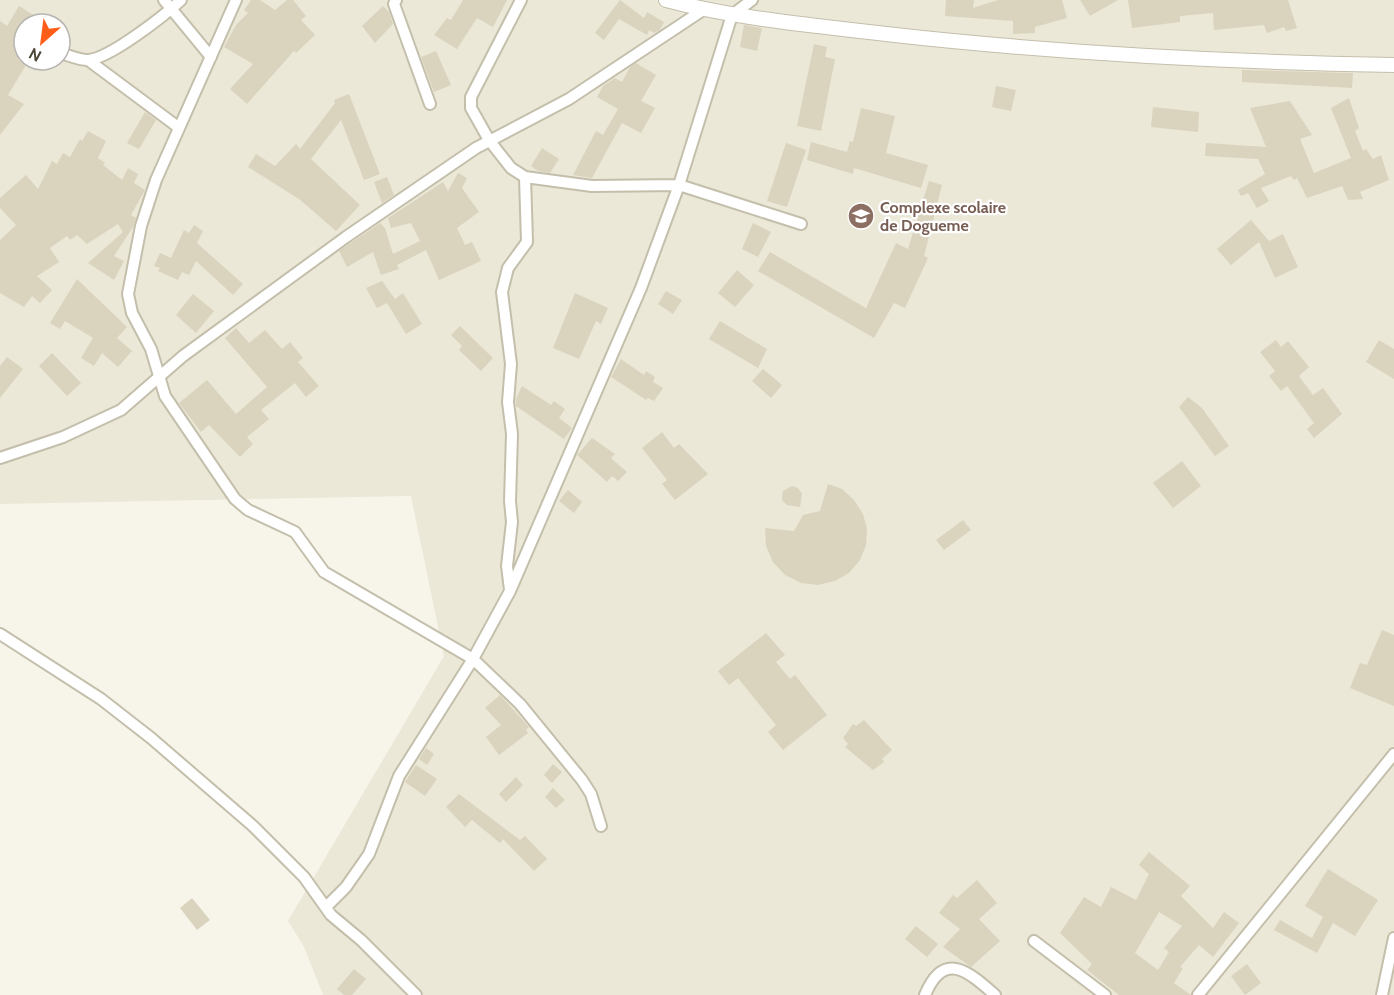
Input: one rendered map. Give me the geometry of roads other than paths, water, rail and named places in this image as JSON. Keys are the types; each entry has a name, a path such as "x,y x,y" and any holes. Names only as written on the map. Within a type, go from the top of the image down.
{"street":[{"path":"88,60 131,38 168,4 181,0"},
{"path":"236,0 178,127 156,180 141,226 128,304 151,349 158,378 174,413 235,499 248,510 295,532 324,572 473,659 520,704 575,772 591,794 601,826"},
{"path":"396,0 394,4 430,104"},
{"path":"521,0 471,97 471,108 489,140 511,168 525,177 592,186 679,185 801,224"},
{"path":"666,0 732,15 986,45 1394,65"},
{"path":"326,907 360,870 377,838 399,776 473,659 510,591 641,288 679,185 732,15 752,0"},
{"path":"168,4 211,57"},
{"path":"0,458 100,422 121,410 190,350 346,237 489,140 569,99 703,10"},
{"path":"72,55 88,60 178,127"},
{"path":"510,591 507,566 512,522 510,501 512,434 508,402 511,364 502,292 508,268 527,242 525,177"},
{"path":"0,634 101,699 152,738 253,826 304,877 331,915 368,947 416,995"},
{"path":"1198,995 1394,754"},
{"path":"1382,995 1394,938"},
{"path":"1034,941 1105,995"},
{"path":"925,995 931,982 940,972 953,967 966,970 995,995"}],"place":[{"name":"Complexe scolaire de Dogueme","path":"861,216"}]}
